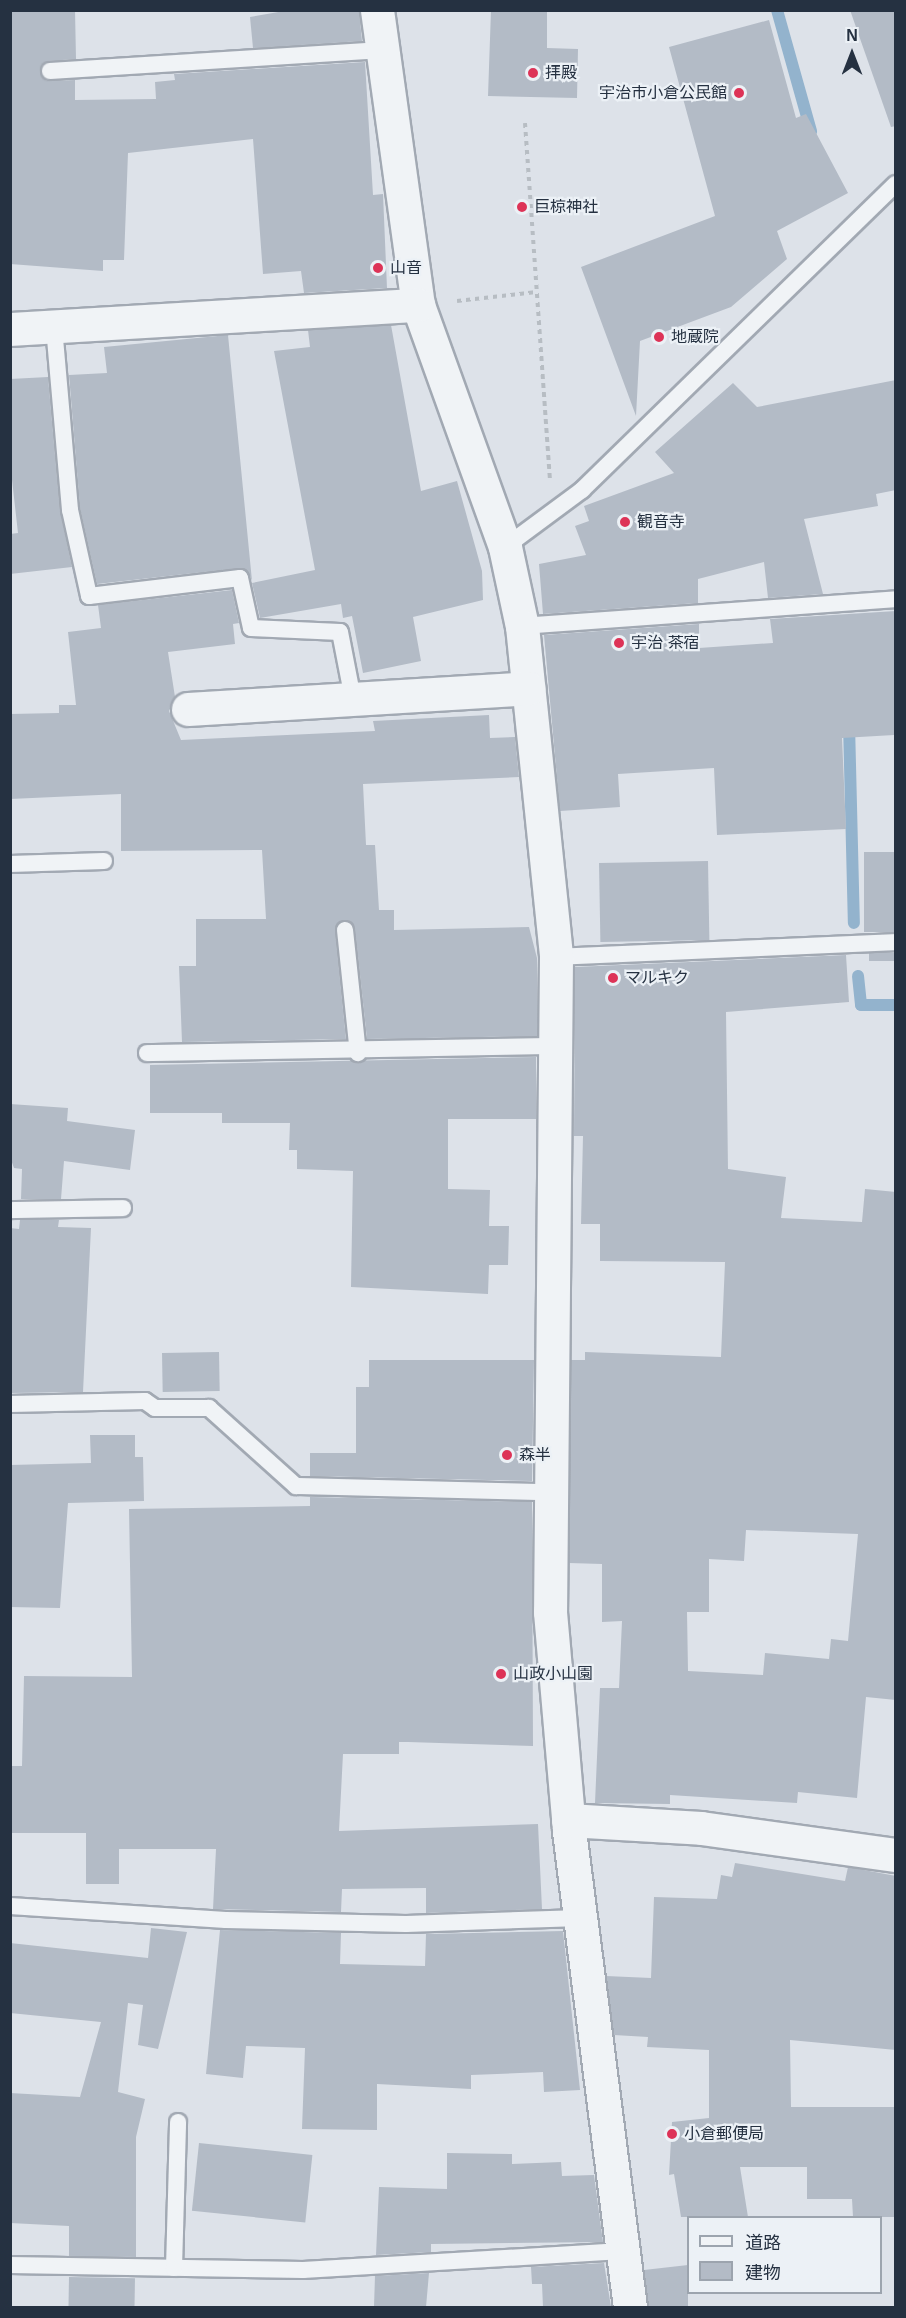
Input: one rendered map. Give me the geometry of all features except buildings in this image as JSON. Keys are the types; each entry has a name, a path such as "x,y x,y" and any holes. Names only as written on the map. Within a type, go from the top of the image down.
{"street":[{"path":"377,10 418,305 505,547 522,626 556,957 550,1612 568,1820 626,2251 630,2307"},
{"path":"10,329 418,305"},
{"path":"188,709 528,688"},
{"path":"568,1820 701,1828 896,1855"}],"lane":[{"path":"50,71 382,50"},
{"path":"505,547 552,509 582,490 896,184"},
{"path":"54,327 70,510 89,596 240,578 251,628 339,632 353,699"},
{"path":"522,626 896,599"},
{"path":"10,864 104,861"},
{"path":"345,930 358,1053"},
{"path":"556,957 896,942"},
{"path":"147,1053 358,1053 555,1046"},
{"path":"10,1210 123,1208"},
{"path":"10,1404 145,1401 155,1408 208,1408 296,1486 550,1492"},
{"path":"10,1906 382,1924 581,1918"},
{"path":"174,2268 178,2122"},
{"path":"10,2265 303,2270 626,2251"}],"path":[{"path":"525,123 552,509"},
{"path":"418,305 537,292"}],"waterway":[{"path":"777,10 811,131"},
{"path":"849,724 854,923"},
{"path":"858,976 861,1005 896,1005"}],"place":[{"name":"拝殿","path":"533,73"},
{"name":"宇治市小倉公民館","path":"739,93"},
{"name":"巨椋神社","path":"522,207"},
{"name":"山音","path":"378,268"},
{"name":"地蔵院","path":"659,337"},
{"name":"観音寺","path":"625,522"},
{"name":"宇治 茶宿","path":"619,643"},
{"name":"マルキク","path":"613,978"},
{"name":"森半","path":"507,1455"},
{"name":"山政小山園","path":"501,1674"},
{"name":"小倉郵便局","path":"672,2134"}]}
